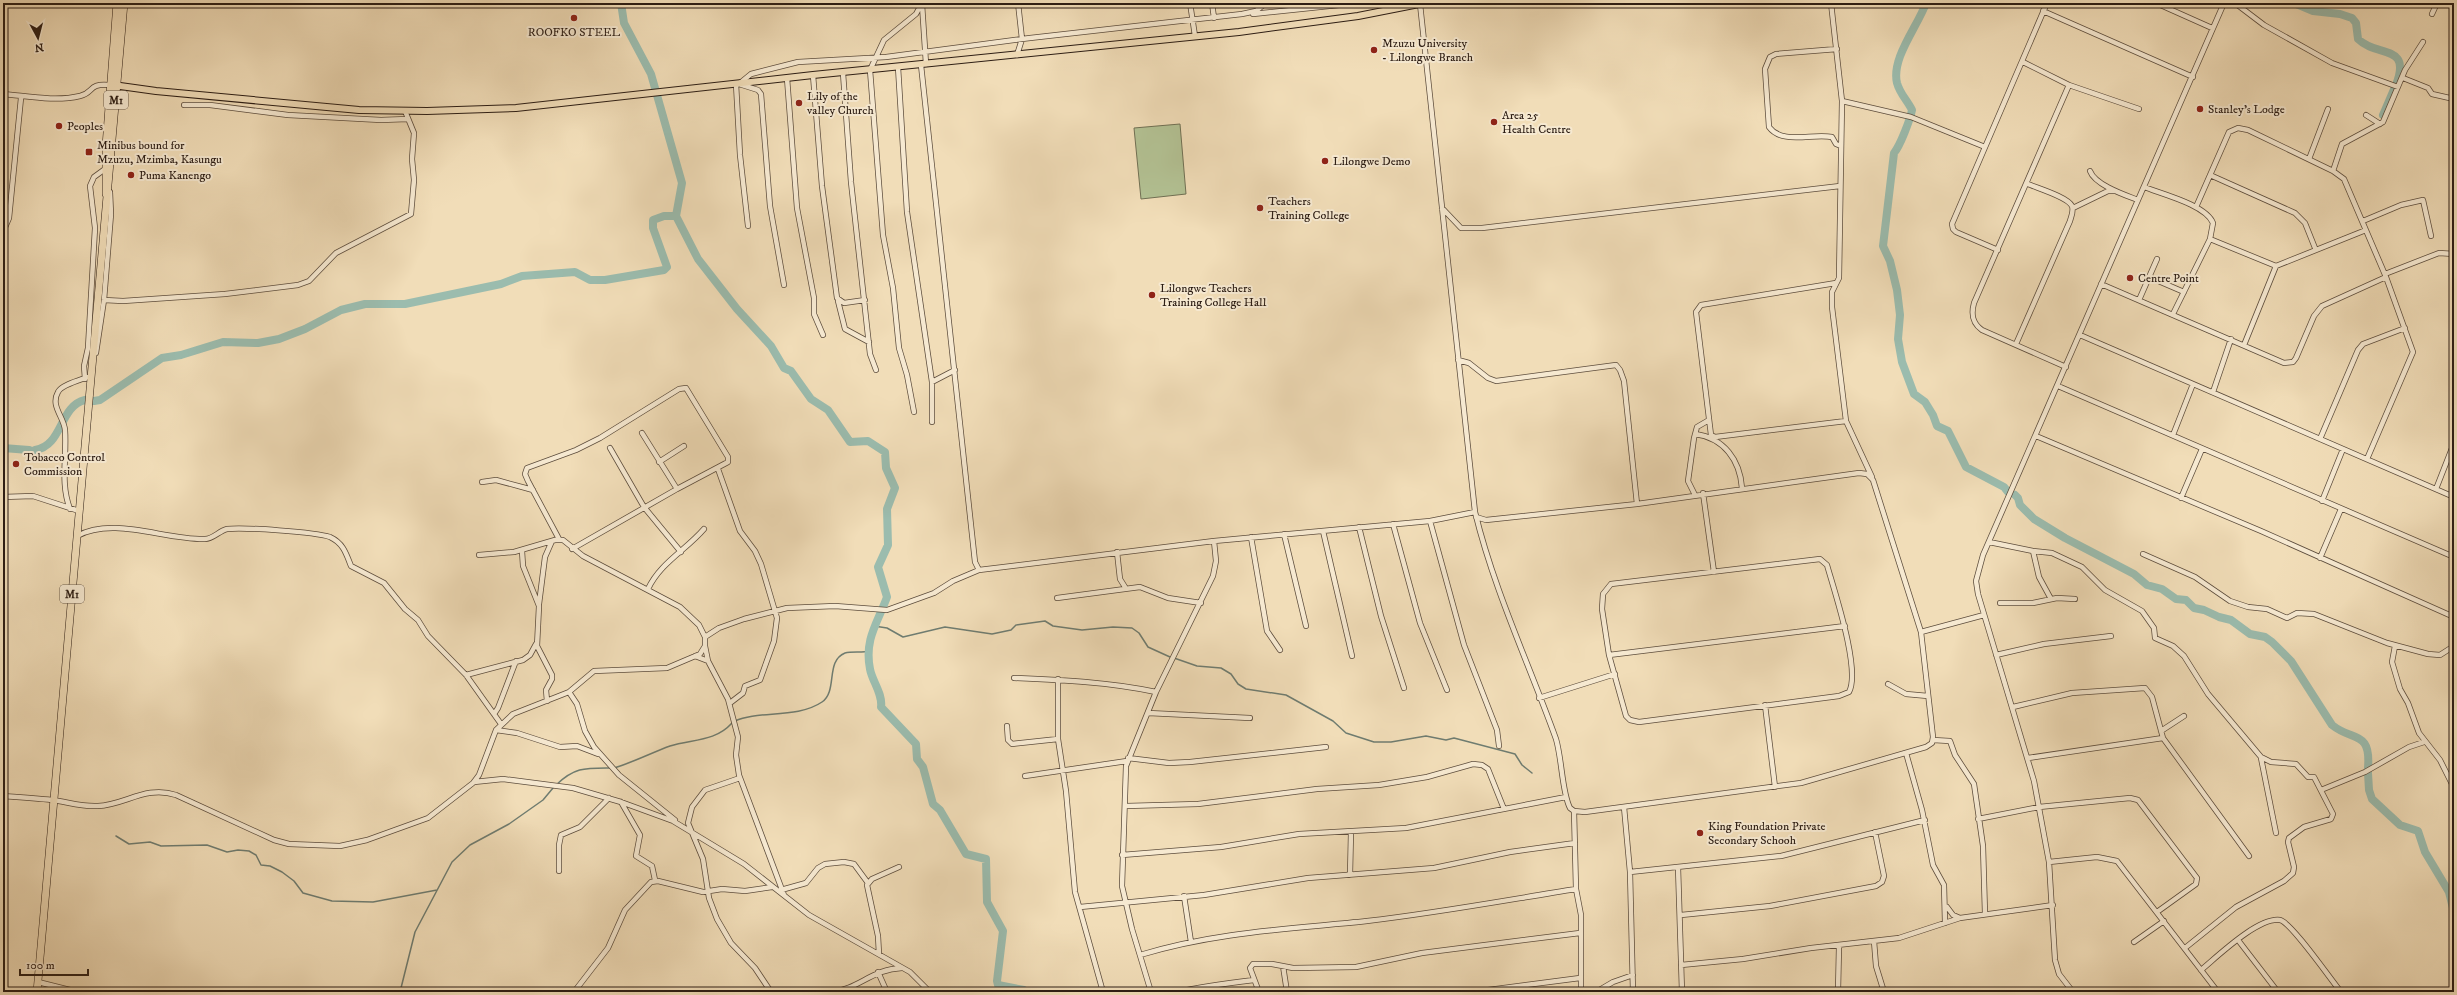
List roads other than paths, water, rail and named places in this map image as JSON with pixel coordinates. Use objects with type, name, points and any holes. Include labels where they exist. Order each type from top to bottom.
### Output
[{"type":"highway","name":"M1","points":[[106,196],[109,188],[116,3]]},
{"type":"highway","name":"M1","points":[[37,992],[77,536],[88,377],[93,363],[106,196],[105,169],[113,85],[124,3]]},
{"type":"main road","points":[[113,85],[313,106],[405,111],[537,107],[813,75],[1195,36],[1358,16],[1422,4]]},
{"type":"street","points":[[922,3],[925,51],[923,64],[975,562],[979,570]]},
{"type":"street","points":[[914,412],[907,375],[898,348],[892,288],[883,235],[870,70],[884,40],[916,14],[922,3]]},
{"type":"street","points":[[1017,55],[1022,39],[1018,3]]},
{"type":"street","points":[[1190,3],[1194,19],[1195,36]]},
{"type":"street","points":[[1212,3],[1214,18]]},
{"type":"street","points":[[1242,14],[1256,11],[1266,3]]},
{"type":"street","points":[[738,84],[751,74],[798,62],[876,57],[1194,19],[1358,3]]},
{"type":"street","points":[[1574,811],[1585,812],[1776,787],[1828,777],[1930,746],[1933,740],[1921,632],[1873,480],[1866,461],[1846,420],[1832,307],[1832,292],[1838,278],[1842,101],[1831,3]]},
{"type":"street","points":[[1998,250],[1956,232],[1952,227],[2047,3]]},
{"type":"street","points":[[2156,3],[2212,28]]},
{"type":"street","points":[[2073,992],[2058,970],[2049,862],[2028,758],[1984,615],[1976,581],[1989,542],[2224,3]]},
{"type":"street","points":[[2235,3],[2264,25],[2332,63],[2398,87]]},
{"type":"street","points":[[2432,14],[2437,3]]},
{"type":"street","points":[[2454,3],[2452,30],[2454,112]]},
{"type":"street","points":[[1422,4],[1458,360],[1476,515],[1539,698],[1560,753],[1566,797],[1568,803],[1574,811],[1576,889],[1581,915],[1581,992]]},
{"type":"street","points":[[2043,11],[2192,77]]},
{"type":"street","points":[[2333,171],[2342,144],[2380,124],[2421,43],[2423,42]]},
{"type":"street","points":[[1837,49],[1776,54],[1770,57],[1765,69],[1768,127],[1772,132],[1786,137],[1832,136],[1836,144],[1842,146]]},
{"type":"street","points":[[2022,62],[2069,85],[2139,109]]},
{"type":"street","points":[[898,67],[907,212],[932,382],[932,422]]},
{"type":"street","points":[[843,73],[851,182],[870,354],[876,370]]},
{"type":"street","points":[[813,75],[822,186],[838,301],[845,329],[869,342]]},
{"type":"street","points":[[787,78],[797,208],[814,298],[814,314],[823,335]]},
{"type":"street","points":[[2403,78],[2428,88],[2432,94],[2454,99]]},
{"type":"street","points":[[3,94],[21,98],[79,96],[96,84],[113,85]]},
{"type":"street","points":[[738,84],[741,163],[748,226]]},
{"type":"street","points":[[738,84],[758,90],[761,94],[770,206],[784,285]]},
{"type":"street","points":[[2066,367],[1982,330],[1973,319],[1974,303],[2028,184],[2069,85]]},
{"type":"street","points":[[3,232],[9,218],[21,98]]},
{"type":"street","points":[[1842,101],[1911,117],[1985,147]]},
{"type":"street","points":[[184,105],[210,105],[288,115],[381,120],[408,119]]},
{"type":"street","points":[[2309,159],[2328,109]]},
{"type":"street","points":[[104,300],[123,301],[225,294],[287,287],[309,281],[336,253],[411,214],[414,180],[412,159],[414,137],[405,111]]},
{"type":"street","points":[[2366,115],[2380,124]]},
{"type":"street","points":[[2196,207],[2229,132],[2235,129],[2248,130],[2341,175],[2349,188],[2385,276],[2405,328],[2413,356],[2367,459]]},
{"type":"street","points":[[70,509],[64,491],[65,431],[57,410],[56,399],[60,389],[88,377],[84,366],[88,348],[96,228],[90,186],[94,177],[105,169]]},
{"type":"street","points":[[2090,171],[2094,179],[2115,191],[2138,200]]},
{"type":"street","points":[[2210,175],[2295,213],[2304,224],[2315,248]]},
{"type":"street","points":[[2016,344],[2070,222],[2072,208],[2066,200],[2028,184]]},
{"type":"street","points":[[1442,208],[1461,228],[1482,228],[1840,186]]},
{"type":"street","points":[[2144,187],[2196,207],[2212,220],[2214,227],[2210,239],[2173,314]]},
{"type":"street","points":[[93,363],[99,342],[104,300],[111,214],[109,188]]},
{"type":"street","points":[[2072,208],[2108,191],[2115,191]]},
{"type":"street","points":[[2363,221],[2401,205],[2423,200],[2431,236]]},
{"type":"street","points":[[2244,345],[2276,266],[2315,248],[2366,230]]},
{"type":"street","points":[[2210,239],[2276,266]]},
{"type":"street","points":[[2101,284],[2231,339],[2280,362],[2293,362],[2314,316],[2322,306],[2385,276],[2439,253],[2454,254]]},
{"type":"street","points":[[2139,300],[2157,259]]},
{"type":"street","points":[[2150,276],[2184,292]]},
{"type":"street","points":[[1836,283],[1698,306],[1696,312],[1711,435],[1715,437],[1846,420]]},
{"type":"street","points":[[838,301],[844,303],[865,300]]},
{"type":"street","points":[[2320,439],[2358,350],[2363,344],[2405,328]]},
{"type":"street","points":[[2080,335],[2454,497]]},
{"type":"street","points":[[2213,392],[2231,339]]},
{"type":"street","points":[[1458,360],[1469,363],[1488,378],[1496,381],[1616,365],[1620,370],[1624,381],[1637,504]]},
{"type":"street","points":[[932,382],[955,370]]},
{"type":"street","points":[[2173,435],[2193,384]]},
{"type":"street","points":[[2058,386],[2454,557]]},
{"type":"street","points":[[572,549],[644,507],[718,469],[728,462],[728,457],[689,390],[682,387],[600,438],[576,450],[527,468],[525,474],[560,539],[572,549],[605,569],[648,589],[680,607],[699,625],[705,637],[708,662],[730,703],[738,737],[736,760],[740,778],[760,828],[781,890],[785,896]]},
{"type":"street","points":[[1695,495],[1688,481],[1695,434],[1697,427],[1709,420]]},
{"type":"street","points":[[642,433],[658,462],[677,489]]},
{"type":"street","points":[[1695,434],[1713,439],[1733,458],[1741,474],[1742,488]]},
{"type":"street","points":[[2036,436],[2454,617]]},
{"type":"street","points":[[2436,489],[2454,443]]},
{"type":"street","points":[[658,462],[684,446]]},
{"type":"street","points":[[610,448],[644,507],[681,552]]},
{"type":"street","points":[[2181,498],[2202,449]]},
{"type":"street","points":[[2322,501],[2343,449]]},
{"type":"street","points":[[718,469],[740,531],[755,551],[761,564],[774,611],[777,630],[760,680],[745,686],[743,693],[730,703]]},
{"type":"street","points":[[705,637],[719,628],[744,619],[806,605],[887,610],[934,593],[953,581],[979,570],[1117,552],[1251,537],[1430,521],[1476,515],[1486,520],[1637,504],[1703,493],[1858,473],[1867,474],[1873,480]]},
{"type":"street","points":[[482,482],[489,480],[502,481],[533,490]]},
{"type":"street","points":[[1703,493],[1714,572]]},
{"type":"street","points":[[3,497],[33,496],[79,511]]},
{"type":"street","points":[[2320,558],[2341,509]]},
{"type":"street","points":[[1430,521],[1464,645],[1497,730],[1499,746]]},
{"type":"street","points":[[1393,524],[1420,623],[1447,690]]},
{"type":"street","points":[[77,536],[92,528],[110,527],[205,539],[226,530],[241,529],[330,537],[339,542],[346,551],[351,566],[384,583],[405,609],[418,620],[426,633],[466,675],[501,724]]},
{"type":"street","points":[[1359,527],[1381,616],[1404,688]]},
{"type":"street","points":[[648,589],[660,570],[704,530]]},
{"type":"street","points":[[1323,531],[1352,656]]},
{"type":"street","points":[[1284,534],[1306,626]]},
{"type":"street","points":[[1251,537],[1266,631],[1280,650]]},
{"type":"street","points":[[479,555],[522,550],[560,539]]},
{"type":"street","points":[[547,701],[546,690],[552,679],[552,675],[538,650],[537,642],[539,606],[545,557],[552,541]]},
{"type":"street","points":[[1151,992],[1125,903],[1121,875],[1128,760],[1156,692],[1183,633],[1201,602],[1215,568],[1214,541]]},
{"type":"street","points":[[1989,542],[2033,551],[2052,553],[2075,563],[2105,590],[2142,611],[2154,628],[2155,638],[2173,646],[2184,656],[2208,694],[2261,757],[2271,762],[2296,764],[2308,776],[2315,778],[2334,816],[2330,819],[2301,829],[2289,838],[2288,842],[2294,866],[2289,877],[2236,907],[2185,948]]},
{"type":"street","points":[[522,550],[523,566],[539,606]]},
{"type":"street","points":[[2033,551],[2039,577],[2051,599]]},
{"type":"street","points":[[1117,552],[1120,579],[1125,587]]},
{"type":"street","points":[[2143,554],[2195,577],[2220,595],[2239,605],[2267,609],[2288,618],[2296,613],[2314,614],[2345,628],[2395,646],[2437,655],[2454,646]]},
{"type":"street","points":[[1823,560],[1827,565],[1845,626],[1852,682],[1849,692],[1839,696],[1634,721],[1626,716],[1614,674],[1609,655],[1601,598],[1611,584],[1795,561],[1823,560]]},
{"type":"street","points":[[1057,598],[1125,587],[1146,587],[1168,598],[1201,602]]},
{"type":"street","points":[[2000,603],[2033,603],[2064,597],[2076,599]]},
{"type":"street","points":[[1921,632],[1984,615]]},
{"type":"street","points":[[1609,655],[1845,626]]},
{"type":"street","points":[[1996,655],[2057,642],[2111,636]]},
{"type":"street","points":[[466,675],[516,661],[530,655],[537,642]]},
{"type":"street","points":[[3,796],[54,801],[78,806],[100,806],[141,794],[165,793],[176,796],[274,840],[289,844],[340,846],[367,840],[428,818],[473,783],[479,775],[496,730],[501,724],[521,710],[569,692],[594,671],[627,668],[658,670],[700,654],[705,646]]},
{"type":"street","points":[[2395,646],[2392,657],[2394,669],[2424,742],[2440,760],[2454,788]]},
{"type":"street","points":[[695,656],[708,662]]},
{"type":"street","points":[[494,714],[498,708],[516,661]]},
{"type":"street","points":[[1539,698],[1614,674]]},
{"type":"street","points":[[1014,678],[1058,679],[1078,682],[1108,682],[1156,692]]},
{"type":"street","points":[[1058,679],[1058,739],[1063,771],[1075,892],[1103,992]]},
{"type":"street","points":[[1888,684],[1906,694],[1928,696]]},
{"type":"street","points":[[2013,707],[2072,693],[2140,687],[2148,690],[2151,693],[2163,738],[2248,856]]},
{"type":"street","points":[[569,692],[577,704],[585,730],[600,755]]},
{"type":"street","points":[[1765,705],[1776,787]]},
{"type":"street","points":[[1148,713],[1250,718]]},
{"type":"street","points":[[2162,731],[2184,716]]},
{"type":"street","points":[[1008,726],[1008,740],[1012,744],[1058,739]]},
{"type":"street","points":[[496,730],[517,733],[560,747],[577,746],[600,755],[613,765],[619,775],[679,824],[744,864],[809,915],[903,968],[916,977],[930,992]]},
{"type":"street","points":[[2028,758],[2163,738]]},
{"type":"street","points":[[1933,740],[1950,741],[1955,755],[1973,780],[1984,853],[1985,914]]},
{"type":"street","points":[[2321,790],[2365,772],[2409,747],[2424,742]]},
{"type":"street","points":[[1025,776],[1128,760],[1162,763],[1190,762],[1326,747]]},
{"type":"street","points":[[1906,753],[1925,820],[1933,865],[1944,886],[1945,923]]},
{"type":"street","points":[[2261,757],[2276,832]]},
{"type":"street","points":[[1126,806],[1198,804],[1304,790],[1385,785],[1427,777],[1473,764],[1482,765],[1488,769],[1504,809]]},
{"type":"street","points":[[740,778],[717,785],[699,796],[692,807],[688,818],[691,832],[703,861],[708,892],[713,910],[726,935],[755,968],[771,992]]},
{"type":"street","points":[[473,783],[490,780],[514,780],[573,788],[621,802],[679,824]]},
{"type":"street","points":[[1122,855],[1237,845],[1299,834],[1351,832],[1421,826],[1566,797]]},
{"type":"street","points":[[559,871],[558,845],[561,835],[580,827],[609,798]]},
{"type":"street","points":[[1978,819],[2039,807],[2130,798],[2138,800],[2197,878],[2196,884],[2157,912]]},
{"type":"street","points":[[621,802],[640,835],[636,856],[652,866],[655,880]]},
{"type":"street","points":[[1624,807],[1630,872],[1633,992]]},
{"type":"street","points":[[1630,872],[1782,856],[1925,820]]},
{"type":"street","points":[[1350,875],[1351,832]]},
{"type":"street","points":[[1681,915],[1770,906],[1876,886],[1882,882],[1884,876],[1875,832]]},
{"type":"street","points":[[1080,907],[1210,894],[1298,879],[1434,868],[1510,852],[1575,843]]},
{"type":"street","points":[[2049,862],[2097,856],[2114,860],[2124,869],[2185,948],[2215,991]]},
{"type":"street","points":[[781,890],[803,884],[818,868],[837,862],[854,864],[868,883],[870,905],[878,936],[879,954]]},
{"type":"street","points":[[868,883],[876,876],[899,867]]},
{"type":"street","points":[[1678,867],[1681,915],[1682,992]]},
{"type":"street","points":[[655,880],[681,888],[708,892],[722,889],[745,891],[772,887]]},
{"type":"street","points":[[574,992],[608,948],[625,910],[638,894],[655,880]]},
{"type":"street","points":[[1140,955],[1191,942],[1266,930],[1367,921],[1576,889]]},
{"type":"street","points":[[1184,896],[1191,942]]},
{"type":"street","points":[[1945,904],[1949,911],[1960,918]]},
{"type":"street","points":[[1681,965],[1743,959],[1794,950],[1899,938],[1960,918],[2053,906]]},
{"type":"street","points":[[2134,942],[2164,921]]},
{"type":"street","points":[[2201,970],[2238,940],[2266,922],[2284,922],[2299,937],[2341,992]]},
{"type":"street","points":[[1258,992],[1251,964],[1293,968],[1356,967],[1422,953],[1580,933]]},
{"type":"street","points":[[2238,940],[2278,992]]},
{"type":"street","points":[[1874,941],[1878,974],[1884,992]]},
{"type":"street","points":[[1838,992],[1839,946]]},
{"type":"street","points":[[1283,966],[1286,992]]},
{"type":"street","points":[[832,992],[851,988],[864,978],[878,972],[903,968]]},
{"type":"street","points":[[878,972],[887,992]]},
{"type":"street","points":[[1596,992],[1607,985],[1633,975]]},
{"type":"street","points":[[1473,992],[1580,978]]},
{"type":"street","points":[[1178,992],[1211,984],[1242,983],[1254,980]]},
{"type":"street","points":[[38,982],[78,992]]},
{"type":"waterway","points":[[621,3],[624,23],[651,74],[682,183],[676,216],[698,259],[737,309],[771,346],[784,368],[791,371],[811,399],[828,410],[850,442],[868,441],[885,452],[886,468],[895,488],[887,509],[888,545],[878,567],[887,597],[870,640],[869,658],[871,674],[879,692],[881,707],[916,744],[917,759],[923,767],[933,804],[940,810],[966,854],[986,859],[987,902],[1003,931],[997,981],[998,985],[1024,990],[1026,992]]},
{"type":"waterway","points":[[1926,3],[1901,53],[1896,73],[1898,87],[1912,110],[1899,145],[1894,153],[1883,246],[1890,261],[1897,290],[1900,315],[1898,339],[1902,362],[1914,394],[1925,402],[1933,415],[1937,426],[1948,431],[1966,467],[2004,487],[2008,492]]},
{"type":"waterway","points":[[2294,3],[2313,11],[2340,14],[2352,18],[2356,23],[2358,39],[2366,45],[2390,53],[2396,57],[2399,63],[2400,72],[2396,85]]},
{"type":"waterway","points":[[2383,115],[2395,87]]},
{"type":"waterway","points":[[94,401],[100,400],[162,358],[181,355],[223,342],[258,343],[279,339],[305,329],[341,310],[365,304],[405,304],[501,284],[522,276],[575,272],[590,280],[605,280],[664,270],[667,267],[653,228],[653,220],[664,216],[676,216]]},
{"type":"waterway","points":[[35,450],[44,447],[51,441],[70,410],[85,400]]},
{"type":"waterway","points":[[3,448],[29,450]]},
{"type":"waterway","points":[[2015,495],[2018,498],[2020,505],[2034,519],[2065,538],[2134,574],[2147,585],[2162,589],[2176,599],[2186,600],[2194,608],[2231,620],[2250,634],[2265,637],[2272,642],[2291,661],[2332,725],[2363,742],[2367,748],[2368,768]]},
{"type":"waterway","points":[[874,626],[887,628],[903,637],[945,627],[992,634],[1011,630],[1016,625],[1045,621],[1053,626],[1082,630],[1113,627],[1132,628],[1139,633],[1148,647],[1170,657]]},
{"type":"waterway","points":[[735,721],[755,716],[801,711],[822,702],[830,691],[833,669],[835,662],[839,657],[848,652],[870,651]]},
{"type":"waterway","points":[[1174,658],[1197,666],[1221,668],[1231,674],[1238,684],[1246,689],[1286,695],[1333,721],[1346,733],[1374,742],[1391,742],[1426,736],[1446,740],[1454,738],[1515,754],[1522,765],[1532,773]]},
{"type":"waterway","points":[[614,768],[670,746],[711,737],[718,734],[732,723]]},
{"type":"waterway","points":[[556,785],[569,775],[581,770],[611,768]]},
{"type":"waterway","points":[[2368,773],[2369,790],[2372,799],[2400,825],[2418,831],[2425,852],[2449,892],[2454,912]]},
{"type":"waterway","points":[[400,992],[415,932],[452,862],[470,845],[509,824],[543,800],[553,788]]},
{"type":"waterway","points":[[116,836],[129,844],[150,842],[161,846],[207,845],[227,852],[238,850],[249,851],[256,855],[261,865],[270,866],[282,872],[294,881],[303,893],[332,901],[373,902],[437,890]]},
{"type":"place","name":"ROOFKO STEEL","points":[[574,18]]},
{"type":"place","name":"Mzuzu University - Lilongwe Branch","points":[[1374,50]]},
{"type":"place","name":"Lily of the valley Church","points":[[799,103]]},
{"type":"place","name":"Stanley's Lodge","points":[[2200,109]]},
{"type":"place","name":"Area 25 Health Centre","points":[[1494,122]]},
{"type":"place","name":"Peoples","points":[[59,126]]},
{"type":"place","name":"Minibus bound for Mzuzu, Mzimba, Kasungu","points":[[89,152]]},
{"type":"place","name":"Lilongwe Demo","points":[[1325,161]]},
{"type":"place","name":"Puma Kanengo","points":[[131,175]]},
{"type":"place","name":"Teachers Training College","points":[[1260,208]]},
{"type":"place","name":"Centre Point","points":[[2130,278]]},
{"type":"place","name":"Lilongwe Teachers Training College Hall","points":[[1152,295]]},
{"type":"place","name":"Tobacco Control Commission","points":[[16,464]]},
{"type":"place","name":"King Foundation Private Secondary Schooh","points":[[1700,833]]}]
